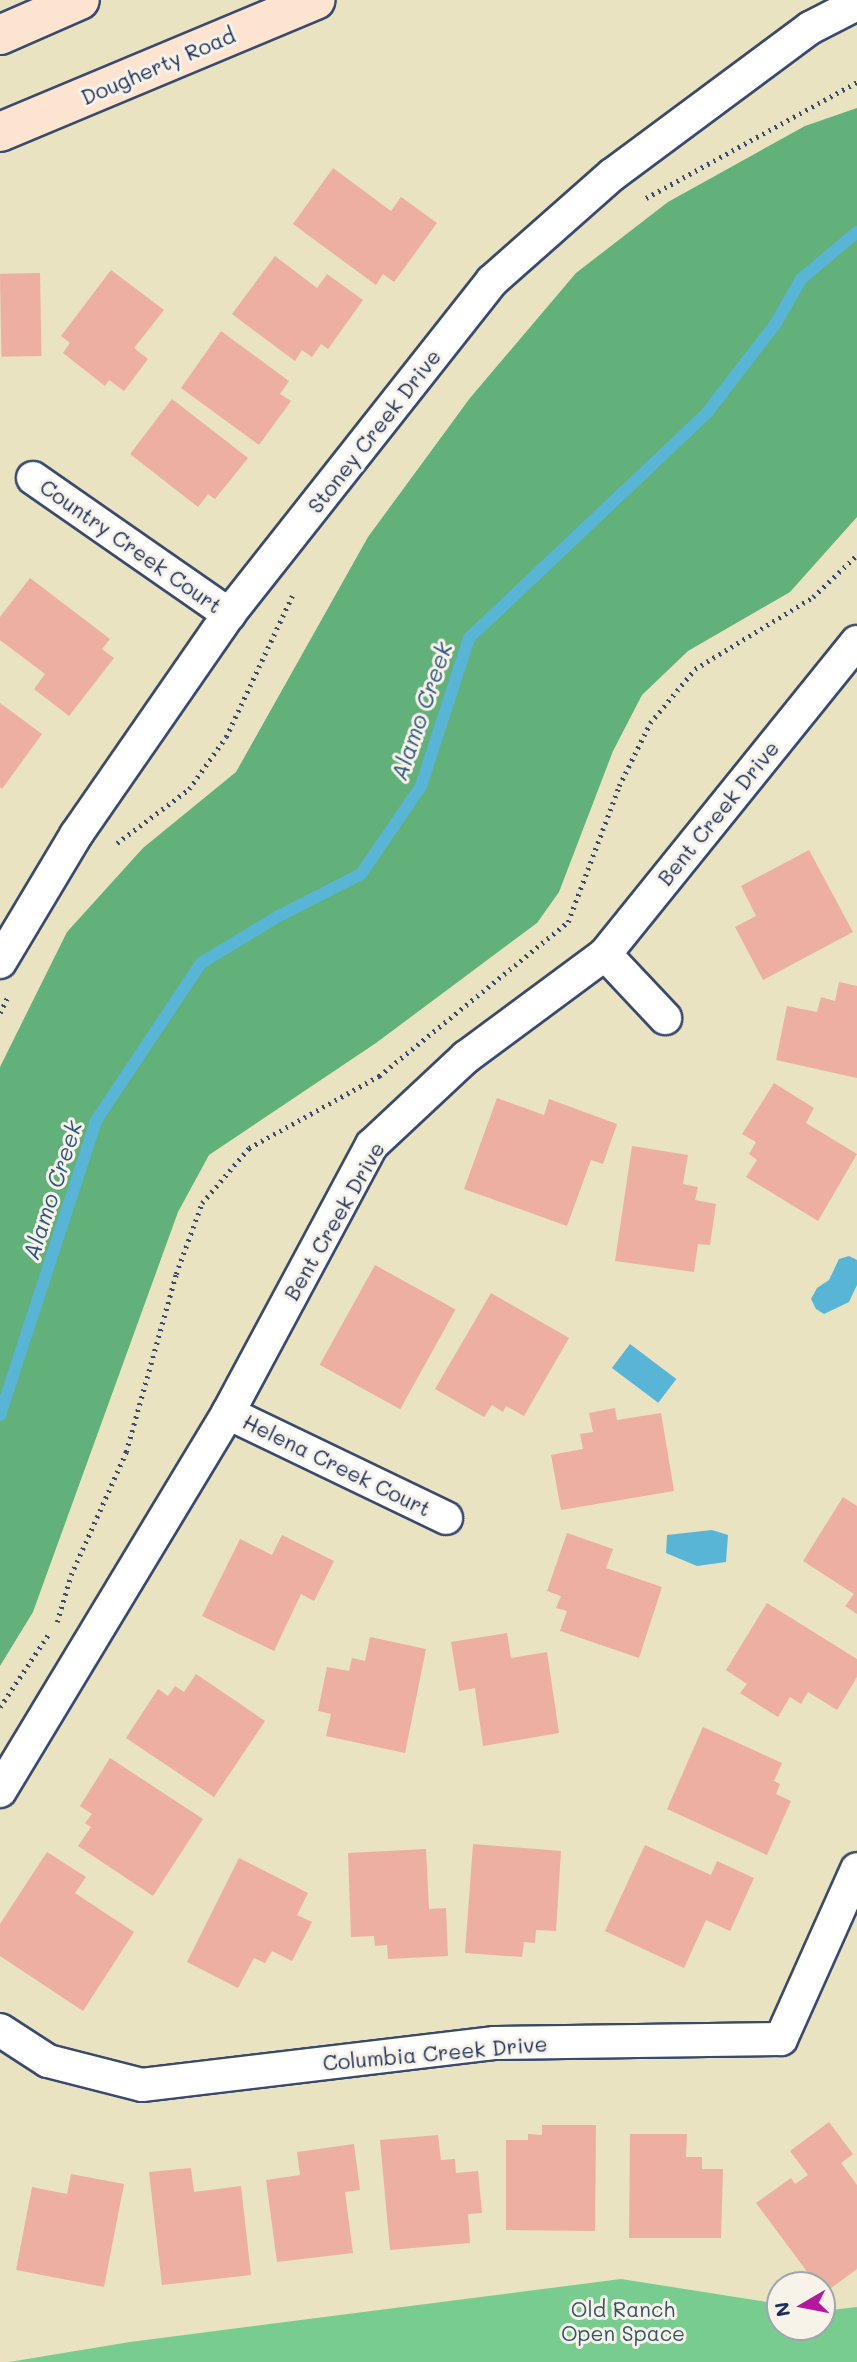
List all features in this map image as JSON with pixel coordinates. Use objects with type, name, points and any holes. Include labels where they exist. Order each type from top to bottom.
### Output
[{"type":"main road","points":[[0,35],[80,0]]},
{"type":"main road","name":"Dougherty Road","points":[[0,132],[315,0]]},
{"type":"street","name":"Stoney Creek Drive","points":[[0,962],[76,835],[229,614],[492,281],[653,144],[810,28],[857,4]]},
{"type":"street","name":"Country Creek Court","points":[[33,478],[229,614]]},
{"type":"street","name":"Bent Creek Drive","points":[[0,1791],[228,1413],[372,1145],[466,1057],[605,954],[857,642]]},
{"type":"street","points":[[605,954],[664,1018]]},
{"type":"street","name":"Helena Creek Court","points":[[228,1413],[446,1518]]},
{"type":"street","name":"Columbia Creek Drive","points":[[0,2030],[48,2061],[142,2085],[494,2043],[781,2039],[857,1869]]},
{"type":"path","points":[[639,202],[857,82]]},
{"type":"path","points":[[108,850],[189,789],[226,737],[297,586]]},
{"type":"path","points":[[0,1013],[11,991]]},
{"type":"green space","points":[[857,108],[857,517],[790,592],[688,651],[642,695],[613,751],[559,892],[537,923],[376,1043],[209,1155],[178,1212],[33,1612],[0,1666],[0,1067],[67,932],[143,848],[236,772],[368,537],[470,398],[576,273],[668,202],[805,126]]},
{"type":"green space","name":"Old Ranch Open Space","points":[[621,2279],[766,2302],[766,2341],[836,2341],[836,2309],[857,2307],[857,2362],[9,2362],[130,2342]]},
{"type":"water","points":[[849,1256],[857,1260],[857,1285],[849,1302],[824,1314],[816,1309],[811,1299],[817,1288],[829,1280],[839,1259]]},
{"type":"water","points":[[630,1344],[676,1379],[658,1403],[612,1368]]},
{"type":"water","points":[[712,1530],[728,1535],[726,1562],[697,1566],[666,1553],[667,1535]]},
{"type":"building","points":[[333,168],[391,211],[401,197],[437,223],[394,282],[383,274],[376,285],[293,224]]},
{"type":"building","points":[[275,256],[317,288],[327,274],[363,300],[328,349],[321,344],[312,357],[302,350],[295,361],[232,314]]},
{"type":"building","points":[[111,270],[164,310],[134,348],[148,359],[124,391],[109,380],[105,386],[63,353],[70,343],[61,336]]},
{"type":"building","points":[[40,273],[41,356],[1,357],[0,274]]},
{"type":"building","points":[[221,331],[289,381],[280,394],[291,401],[259,445],[181,388]]},
{"type":"building","points":[[172,399],[248,458],[215,499],[208,494],[198,507],[130,454]]},
{"type":"building","points":[[30,578],[110,639],[102,649],[114,658],[69,716],[34,689],[45,674],[0,640],[0,617]]},
{"type":"building","points":[[0,703],[42,734],[2,789],[0,787]]},
{"type":"building","points":[[809,850],[853,932],[763,980],[735,927],[756,916],[741,886]]},
{"type":"building","points":[[839,982],[857,986],[857,1078],[776,1060],[787,1006],[817,1012],[821,997],[835,1001]]},
{"type":"building","points":[[774,1083],[814,1108],[806,1123],[857,1154],[818,1221],[746,1177],[757,1160],[749,1154],[756,1142],[742,1134]]},
{"type":"building","points":[[497,1098],[544,1115],[549,1099],[617,1124],[603,1164],[591,1160],[567,1226],[464,1189]]},
{"type":"building","points":[[632,1146],[688,1155],[683,1184],[698,1187],[695,1200],[716,1204],[710,1245],[698,1244],[694,1272],[615,1261]]},
{"type":"building","points":[[375,1265],[455,1310],[400,1409],[320,1365]]},
{"type":"building","points":[[491,1293],[569,1338],[524,1416],[506,1406],[503,1412],[492,1405],[484,1417],[435,1389]]},
{"type":"building","points":[[615,1408],[617,1420],[661,1413],[674,1491],[561,1510],[551,1455],[583,1449],[580,1434],[593,1432],[589,1413]]},
{"type":"building","points":[[843,1497],[857,1506],[857,1614],[845,1606],[854,1594],[803,1561]]},
{"type":"building","points":[[567,1533],[613,1549],[606,1568],[662,1587],[639,1658],[560,1631],[567,1611],[556,1608],[561,1596],[547,1591]]},
{"type":"building","points":[[282,1535],[334,1561],[314,1601],[301,1594],[274,1651],[202,1616],[240,1539],[272,1555]]},
{"type":"building","points":[[767,1603],[857,1659],[857,1677],[837,1710],[808,1692],[801,1704],[790,1697],[778,1717],[740,1693],[747,1684],[726,1670]]},
{"type":"building","points":[[507,1633],[511,1658],[547,1652],[559,1733],[483,1746],[475,1688],[459,1691],[451,1642]]},
{"type":"building","points":[[370,1637],[426,1649],[405,1753],[326,1736],[331,1714],[318,1711],[327,1667],[349,1671],[352,1658],[365,1661]]},
{"type":"building","points":[[196,1674],[265,1721],[214,1797],[126,1738],[158,1689],[168,1696],[175,1686],[184,1692]]},
{"type":"building","points":[[703,1727],[782,1763],[774,1781],[780,1784],[776,1794],[791,1801],[767,1855],[667,1809]]},
{"type":"building","points":[[110,1758],[203,1819],[153,1896],[78,1846],[91,1827],[85,1823],[92,1814],[80,1806]]},
{"type":"building","points":[[473,1844],[561,1851],[556,1931],[536,1930],[535,1943],[524,1942],[522,1957],[465,1953]]},
{"type":"building","points":[[645,1845],[711,1875],[717,1861],[754,1878],[730,1931],[706,1920],[684,1968],[605,1931]]},
{"type":"building","points":[[426,1849],[429,1909],[446,1908],[448,1956],[388,1959],[387,1945],[375,1946],[374,1936],[351,1937],[348,1853]]},
{"type":"building","points":[[47,1852],[86,1877],[75,1893],[134,1932],[83,2011],[0,1956],[0,1924]]},
{"type":"building","points":[[239,1858],[308,1893],[297,1915],[312,1922],[292,1961],[272,1951],[265,1963],[254,1958],[238,1988],[187,1962]]},
{"type":"building","points":[[829,2122],[853,2154],[841,2163],[857,2185],[857,2269],[836,2284],[836,2271],[807,2271],[756,2203],[791,2178],[795,2184],[808,2175],[790,2151]]},
{"type":"building","points":[[542,2125],[596,2125],[595,2231],[506,2230],[506,2140],[528,2140],[528,2134],[542,2135]]},
{"type":"building","points":[[630,2134],[687,2134],[686,2157],[702,2157],[702,2169],[723,2169],[721,2238],[629,2238]]},
{"type":"building","points":[[438,2135],[441,2160],[455,2159],[456,2173],[478,2171],[482,2213],[468,2214],[470,2243],[390,2250],[380,2140]]},
{"type":"building","points":[[354,2144],[360,2190],[345,2192],[353,2253],[277,2262],[266,2180],[300,2175],[297,2152]]},
{"type":"building","points":[[191,2168],[194,2192],[241,2186],[251,2275],[162,2285],[149,2172]]},
{"type":"building","points":[[71,2174],[124,2184],[104,2287],[16,2270],[32,2187],[67,2194]]},
{"type":"waterway","name":"Alamo Creek","points":[[0,1415],[97,1119],[201,963],[277,917],[361,874],[421,786],[469,638],[706,414],[776,323],[801,279],[857,232]]}]
